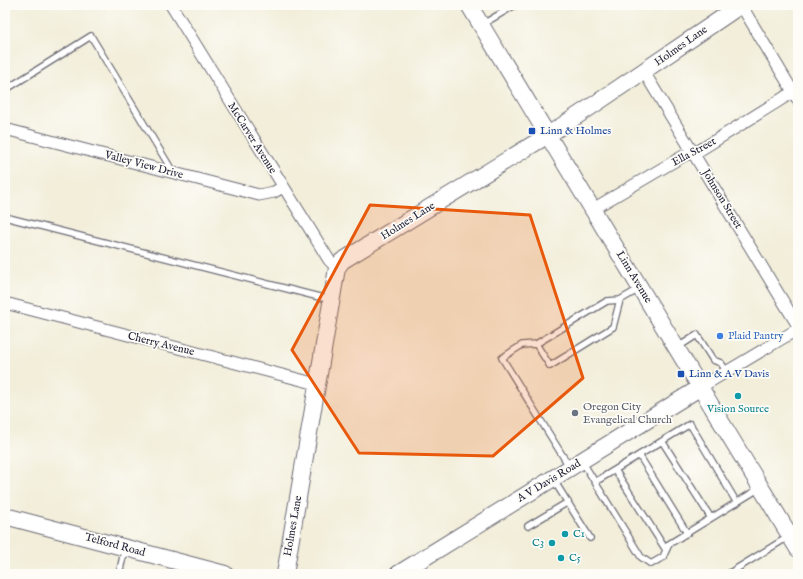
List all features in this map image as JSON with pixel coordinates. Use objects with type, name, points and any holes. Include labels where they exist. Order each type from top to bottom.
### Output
[{"type":"street","name":"McCarver Avenue","points":[[171,5],[328,260],[337,268]]},
{"type":"street","name":"Linn Avenue","points":[[469,5],[794,542]]},
{"type":"street","name":"Holmes Lane","points":[[285,574],[337,268],[342,262],[548,134],[644,72],[741,5]]},
{"type":"street","points":[[741,5],[796,96]]},
{"type":"street","name":"Johnson Street","points":[[644,72],[694,152],[798,326]]},
{"type":"street","name":"Ella Street","points":[[593,209],[685,155],[700,150],[796,96]]},
{"type":"street","name":"Valley View Drive","points":[[5,129],[259,195],[274,192],[283,187]]},
{"type":"street","name":"Cherry Avenue","points":[[5,303],[317,384]]},
{"type":"street","points":[[701,388],[798,329]]},
{"type":"street","name":"A V Davis Road","points":[[398,574],[679,400],[701,388]]},
{"type":"street","name":"Telford Road","points":[[5,516],[204,571],[225,574]]},
{"type":"lane","points":[[481,26],[515,5]]},
{"type":"lane","points":[[5,90],[91,36],[174,173]]},
{"type":"lane","points":[[5,217],[331,300]]},
{"type":"lane","points":[[640,288],[620,300],[607,301],[536,344],[522,346],[502,358],[576,465],[595,482],[641,557],[651,564],[663,557],[669,544],[761,488]]},
{"type":"lane","points":[[536,344],[550,366],[614,327],[620,300]]},
{"type":"lane","points":[[677,348],[697,335],[713,360],[721,363],[726,372]]},
{"type":"lane","points":[[595,482],[690,424],[737,503]]},
{"type":"lane","points":[[662,441],[712,518]]},
{"type":"lane","points":[[639,455],[687,533]]},
{"type":"lane","points":[[615,470],[666,550]]},
{"type":"lane","points":[[553,479],[590,538]]},
{"type":"lane","points":[[528,526],[568,502]]},
{"type":"lane","points":[[728,574],[794,542]]},
{"type":"lane","points":[[119,574],[125,548]]},
{"type":"highlighted area","points":[[370,205],[530,215],[583,378],[493,456],[359,453],[292,350]]},
{"type":"place","name":"Linn & Holmes","points":[[532,131]]},
{"type":"place","name":"Plaid Pantry","points":[[720,336]]},
{"type":"place","name":"Linn & A V Davis","points":[[681,374]]},
{"type":"place","name":"Vision Source","points":[[738,396]]},
{"type":"place","name":"Oregon City Evangelical Church","points":[[575,413]]},
{"type":"place","name":"C1","points":[[565,534]]},
{"type":"place","name":"C3","points":[[552,543]]},
{"type":"place","name":"C5","points":[[561,558]]}]
